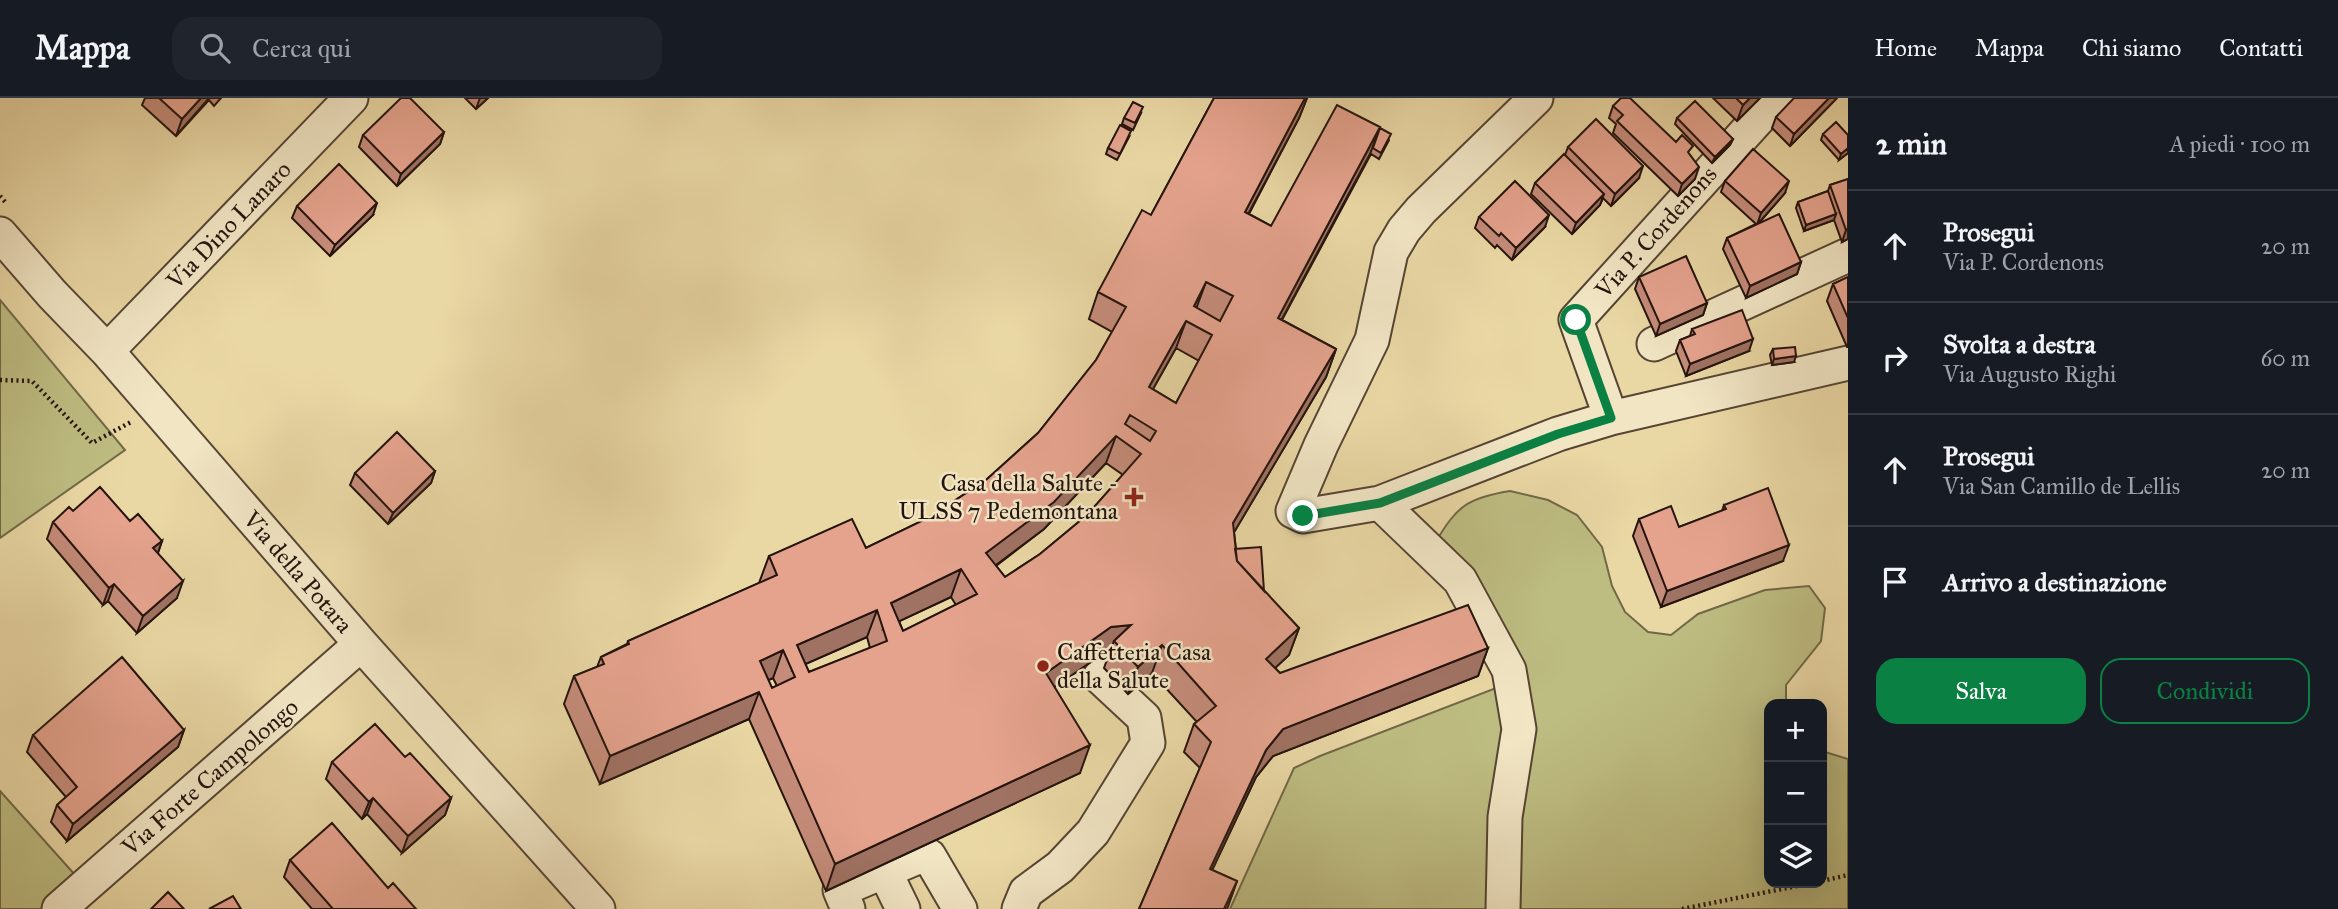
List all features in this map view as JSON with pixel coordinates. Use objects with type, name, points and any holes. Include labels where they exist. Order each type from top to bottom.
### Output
[{"type":"street","name":"Via Dino Lanaro","points":[[107,351],[351,98]]},
{"type":"street","points":[[1536,98],[1421,210],[1404,230],[1391,252],[1372,340],[1321,445],[1293,511],[1303,516],[1380,503],[1558,434],[1611,418],[1848,363]]},
{"type":"street","name":"Via P. Cordenons","points":[[1611,418],[1576,320],[1777,98]]},
{"type":"street","name":"Via della Potara","points":[[0,234],[52,294],[107,351],[361,644],[597,909]]},
{"type":"street","points":[[1654,344],[1848,255]]},
{"type":"street","points":[[1380,503],[1461,580],[1509,670],[1520,729],[1505,817],[1503,909]]},
{"type":"street","name":"Via Forte Campolongo","points":[[59,909],[361,644]]},
{"type":"street","points":[[1019,909],[1026,892],[1060,867],[1093,832],[1148,743],[1144,718],[1100,677]]},
{"type":"street","points":[[848,909],[840,890],[925,854],[929,856],[960,909]]},
{"type":"street","points":[[884,870],[903,909]]},
{"type":"path","points":[[0,380],[32,381],[92,443],[157,408]]},
{"type":"path","points":[[1827,880],[1848,876]]},
{"type":"path","points":[[1682,909],[1787,888]]},
{"type":"shaded area","points":[[0,300],[125,450],[0,538]]},
{"type":"shaded area","points":[[1510,491],[1548,500],[1577,515],[1602,547],[1612,586],[1625,612],[1648,632],[1671,635],[1698,614],[1765,590],[1809,586],[1825,608],[1821,641],[1786,685],[1786,699],[1764,699],[1764,888],[1827,888],[1827,753],[1848,759],[1848,909],[1513,909],[1527,732],[1435,543],[1457,512],[1483,497]]},
{"type":"shaded area","points":[[1496,688],[1510,720],[1488,909],[1230,909],[1294,768]]},
{"type":"shaded area","points":[[0,791],[84,885],[56,909],[0,909]]},
{"type":"building","points":[[159,98],[201,98],[182,119]]},
{"type":"building","points":[[401,98],[410,98],[444,132],[401,174],[363,135]]},
{"type":"building","points":[[1214,98],[1305,98],[1245,212],[1271,226],[1337,105],[1380,127],[1278,318],[1336,349],[1233,523],[1237,561],[1299,628],[1266,659],[1280,673],[1468,605],[1488,648],[1283,729],[1266,750],[1210,869],[1237,881],[1224,909],[1139,909],[1211,742],[1194,724],[1216,706],[1162,645],[1138,667],[1114,641],[1131,625],[1111,627],[1046,673],[1090,745],[835,864],[759,692],[610,756],[574,676],[604,664],[601,657],[629,644],[628,641],[777,575],[769,556],[852,519],[866,548],[928,518],[986,480],[1038,433],[1096,360],[1126,307],[1098,292],[1142,210],[1151,215]],"holes":[[[1206,282],[1233,296],[1220,321],[1194,306]],[[1186,321],[1212,335],[1176,403],[1149,387]],[[1130,415],[1156,431],[1150,441],[1125,424]],[[1116,436],[1141,454],[1087,515],[1040,554],[1005,577],[986,553],[1054,502]],[[961,569],[977,594],[903,631],[891,603]],[[877,610],[887,641],[809,672],[797,645]],[[783,650],[795,677],[772,688],[760,661]]]},
{"type":"building","points":[[1621,98],[1630,98],[1676,142],[1682,135],[1693,146],[1688,152],[1699,167],[1682,184],[1617,121],[1623,115],[1613,106]]},
{"type":"building","points":[[1736,98],[1750,98],[1743,105]]},
{"type":"building","points":[[1794,98],[1829,98],[1794,134],[1776,117]]},
{"type":"building","points":[[1695,101],[1733,139],[1715,157],[1677,118]]},
{"type":"building","points":[[1133,102],[1143,107],[1135,123],[1124,118]]},
{"type":"building","points":[[1596,119],[1643,166],[1615,194],[1568,147]]},
{"type":"building","points":[[1836,122],[1848,135],[1848,148],[1841,154],[1823,134]]},
{"type":"building","points":[[1120,125],[1131,131],[1120,154],[1108,148]]},
{"type":"building","points":[[1380,128],[1391,134],[1381,153],[1373,148]]},
{"type":"building","points":[[1753,149],[1789,181],[1761,213],[1725,181]]},
{"type":"building","points":[[1564,154],[1604,194],[1576,223],[1535,183]]},
{"type":"building","points":[[339,164],[377,203],[335,245],[297,206]]},
{"type":"building","points":[[1848,179],[1848,229],[1846,230],[1830,185]]},
{"type":"building","points":[[1515,181],[1549,215],[1516,248],[1479,217]]},
{"type":"building","points":[[1828,191],[1836,214],[1806,225],[1798,202]]},
{"type":"building","points":[[1779,214],[1801,262],[1750,286],[1727,238]]},
{"type":"building","points":[[1686,256],[1707,303],[1660,324],[1639,277]]},
{"type":"building","points":[[1848,277],[1848,318],[1833,284]]},
{"type":"building","points":[[1742,310],[1753,339],[1690,364],[1680,340],[1695,334],[1692,329]]},
{"type":"building","points":[[1795,347],[1796,356],[1774,359],[1773,349]]},
{"type":"building","points":[[397,432],[435,471],[393,513],[355,473]]},
{"type":"building","points":[[100,487],[130,521],[138,514],[162,541],[153,548],[183,581],[143,616],[114,584],[109,588],[53,522],[69,507],[73,511]]},
{"type":"building","points":[[1768,488],[1789,545],[1667,591],[1639,519],[1671,506],[1679,527],[1726,509],[1724,505]]},
{"type":"building","points":[[1261,547],[1264,591],[1237,561],[1235,549]]},
{"type":"building","points":[[122,657],[184,730],[73,824],[57,805],[77,787],[33,735]]},
{"type":"building","points":[[375,724],[405,757],[410,753],[451,798],[408,836],[373,798],[369,802],[332,762]]},
{"type":"building","points":[[332,823],[388,888],[393,883],[416,909],[333,909],[290,860]]},
{"type":"building","points":[[168,892],[184,909],[151,909]]},
{"type":"building","points":[[233,896],[241,909],[209,909]]},
{"type":"place","name":"Casa della Salute - ULSS 7 Pedemontana","points":[[1134,497]]},
{"type":"place","name":"Caffetteria Casa della Salute","points":[[1043,666]]},
{"type":"route","points":[[1303,516],[1380,503],[1558,434],[1611,418],[1576,320]]}]
